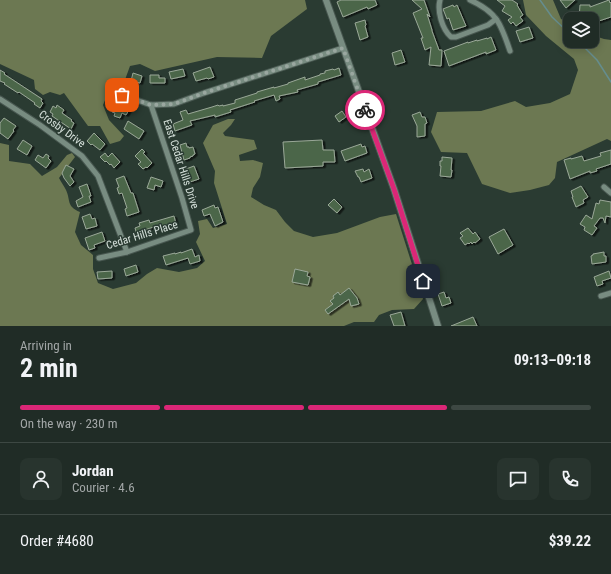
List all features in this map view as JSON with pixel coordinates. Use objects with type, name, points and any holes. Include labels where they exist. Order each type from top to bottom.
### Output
[{"type":"street","points":[[326,0],[394,189],[438,326]]},
{"type":"street","points":[[440,0],[439,12],[444,28],[447,34],[451,37],[456,37],[488,25],[496,19]]},
{"type":"street","points":[[470,0],[487,9],[496,19],[503,30],[510,51]]},
{"type":"street","points":[[122,95],[151,105],[174,104],[343,48]]},
{"type":"street","name":"Crosby Drive","points":[[0,99],[40,125],[82,156],[98,176],[127,252]]},
{"type":"street","name":"East Cedar Hills Drive","points":[[151,105],[191,230]]},
{"type":"street","points":[[604,187],[611,193]]},
{"type":"street","name":"Cedar Hills Place","points":[[99,258],[127,252],[191,230]]},
{"type":"street","points":[[601,296],[611,294]]},
{"type":"street","points":[[432,307],[434,326]]},
{"type":"green space","points":[[0,0],[305,0],[307,9],[271,36],[262,58],[217,57],[155,71],[140,64],[130,66],[122,88],[110,88],[103,105],[109,120],[124,136],[120,141],[110,144],[100,126],[88,126],[64,93],[60,95],[50,92],[43,95],[35,89],[34,80],[0,64]]},
{"type":"green space","points":[[523,0],[553,0],[561,19],[563,20],[563,48],[599,48],[599,37],[611,40],[611,141],[607,139],[557,162],[555,178],[549,185],[510,193],[482,184],[467,153],[441,152],[431,132],[437,112],[481,111],[515,101],[526,107],[550,103],[570,94],[578,70],[574,59],[546,36],[526,15]]},
{"type":"green space","points":[[228,119],[235,119],[223,133],[225,136],[254,140],[257,149],[239,155],[240,161],[253,160],[263,163],[260,177],[253,188],[251,197],[276,210],[294,231],[313,237],[337,233],[380,217],[396,214],[423,299],[414,309],[392,310],[379,315],[374,322],[354,322],[344,326],[0,326],[0,143],[9,145],[9,161],[30,164],[42,176],[57,167],[67,155],[72,153],[75,157],[59,178],[66,190],[71,205],[80,212],[75,232],[81,245],[93,255],[93,269],[98,283],[113,289],[136,283],[157,268],[179,272],[197,268],[205,261],[196,242],[200,234],[198,221],[207,219],[213,228],[227,224],[214,183],[215,171],[203,143],[213,125]]},
{"type":"building","points":[[341,0],[375,0],[377,5],[368,9],[367,7],[343,17],[337,2]]},
{"type":"building","points":[[412,0],[424,0],[430,17],[427,14],[432,31],[439,50],[442,50],[441,66],[429,65],[431,47],[425,50],[421,38],[423,38],[413,13],[422,9]]},
{"type":"building","points":[[497,0],[512,0],[518,4],[517,5],[523,15],[520,17],[523,21],[516,26],[513,22],[511,24],[508,20],[512,17],[502,11],[505,6]]},
{"type":"building","points":[[560,0],[575,0],[566,8]]},
{"type":"building","points":[[609,0],[610,3],[611,2],[611,17],[599,21],[599,12],[580,12],[580,5],[590,5],[590,7]]},
{"type":"building","points":[[453,5],[454,7],[457,5],[466,26],[453,30],[449,18],[447,19],[443,9]]},
{"type":"building","points":[[365,20],[368,37],[360,40],[355,23]]},
{"type":"building","points":[[529,27],[533,38],[520,42],[516,31]]},
{"type":"building","points":[[491,37],[496,50],[486,54],[486,52],[449,66],[444,51],[468,42]]},
{"type":"building","points":[[401,50],[405,62],[395,65],[392,53]]},
{"type":"building","points":[[210,67],[214,77],[196,81],[193,73]]},
{"type":"building","points":[[339,68],[341,75],[297,90],[298,92],[279,96],[280,99],[276,101],[274,95],[254,101],[255,102],[230,110],[231,112],[215,117],[215,115],[190,121],[192,125],[175,131],[173,124],[183,120],[180,112],[186,110],[188,114],[218,105],[223,106],[235,103],[235,100],[257,92],[288,84],[305,77],[305,80],[325,73],[325,71]]},
{"type":"building","points":[[183,69],[185,76],[171,79],[169,72]]},
{"type":"building","points":[[0,70],[42,99],[41,101],[43,103],[40,108],[19,92],[18,93],[0,81]]},
{"type":"building","points":[[133,73],[142,76],[140,83],[131,81]]},
{"type":"building","points":[[150,75],[159,75],[159,78],[165,78],[165,83],[150,83]]},
{"type":"building","points":[[57,105],[64,110],[62,113],[74,123],[71,129],[52,116],[53,114],[50,112],[53,106],[56,108]]},
{"type":"building","points":[[114,105],[129,110],[126,115],[122,113],[120,118],[114,116],[115,113],[112,112]]},
{"type":"building","points":[[342,111],[346,117],[339,122],[335,116]]},
{"type":"building","points":[[420,112],[422,117],[425,117],[427,123],[425,124],[425,136],[417,137],[417,126],[412,115]]},
{"type":"building","points":[[4,118],[16,126],[8,139],[0,133],[0,123]]},
{"type":"building","points":[[128,121],[144,131],[139,139],[124,129]]},
{"type":"building","points":[[94,133],[105,144],[100,150],[87,141]]},
{"type":"building","points":[[23,140],[32,146],[27,155],[17,149]]},
{"type":"building","points":[[322,140],[323,150],[334,150],[335,162],[323,162],[323,166],[285,168],[283,142]]},
{"type":"building","points":[[186,143],[187,147],[193,147],[195,154],[184,160],[180,145]]},
{"type":"building","points":[[361,144],[362,147],[365,146],[367,153],[345,161],[341,151]]},
{"type":"building","points":[[142,149],[145,152],[143,153],[152,163],[147,168],[146,167],[143,169],[138,164],[141,162],[135,156]]},
{"type":"building","points":[[611,150],[611,164],[596,169],[597,171],[590,173],[590,171],[570,179],[564,160],[582,156],[584,161],[601,156],[600,153]]},
{"type":"building","points":[[105,153],[108,157],[112,153],[120,162],[114,168],[111,164],[110,165],[106,161],[105,162],[100,157]]},
{"type":"building","points":[[46,154],[49,156],[48,158],[51,161],[46,168],[35,160],[38,155],[43,158]]},
{"type":"building","points":[[442,157],[452,158],[451,177],[440,176],[440,161],[442,161]]},
{"type":"building","points":[[66,165],[74,169],[70,176],[74,182],[70,186],[62,173]]},
{"type":"building","points":[[194,166],[199,179],[190,182],[186,169]]},
{"type":"building","points":[[363,169],[364,172],[369,169],[372,178],[361,182],[355,171]]},
{"type":"building","points":[[124,176],[131,193],[133,193],[139,212],[127,216],[125,209],[127,208],[122,193],[119,194],[117,188],[119,187],[116,179]]},
{"type":"building","points":[[151,177],[163,181],[161,187],[155,185],[154,190],[147,188]]},
{"type":"building","points":[[87,184],[91,196],[89,196],[91,202],[78,207],[76,201],[83,197],[79,187]]},
{"type":"building","points":[[581,186],[588,197],[583,200],[584,203],[576,207],[571,191]]},
{"type":"building","points":[[334,199],[342,207],[337,213],[328,205]]},
{"type":"building","points":[[600,200],[611,202],[611,217],[606,216],[605,223],[603,218],[600,218],[594,226],[597,228],[592,235],[584,230],[585,227],[580,224],[586,215],[592,219],[596,203],[599,204]]},
{"type":"building","points":[[214,205],[215,208],[218,207],[223,222],[215,226],[210,214],[204,216],[202,210]]},
{"type":"building","points":[[90,214],[92,219],[95,218],[97,226],[86,229],[82,217]]},
{"type":"building","points":[[174,216],[176,224],[160,228],[159,225],[142,231],[142,233],[137,235],[135,228],[140,226],[139,223],[149,220],[150,223]]},
{"type":"building","points":[[468,228],[473,234],[475,232],[480,239],[475,243],[474,242],[472,244],[471,242],[465,245],[460,238],[463,236],[460,233]]},
{"type":"building","points":[[504,229],[513,245],[498,254],[489,237]]},
{"type":"building","points":[[102,232],[105,241],[94,245],[95,248],[89,250],[85,238]]},
{"type":"building","points":[[192,249],[195,257],[199,255],[200,261],[190,264],[188,258],[166,265],[163,256],[181,253]]},
{"type":"building","points":[[604,252],[606,262],[592,264],[591,256],[593,254]]},
{"type":"building","points":[[136,265],[138,272],[126,276],[124,269]]},
{"type":"building","points":[[295,269],[308,272],[307,276],[310,277],[308,285],[292,282]]},
{"type":"building","points":[[112,271],[112,278],[98,279],[97,272]]},
{"type":"building","points":[[609,271],[611,278],[602,281],[603,284],[597,286],[594,277]]},
{"type":"building","points":[[349,288],[357,298],[359,304],[351,306],[349,299],[328,314],[325,310],[333,304],[330,301],[334,298],[333,296],[338,292],[340,295]]},
{"type":"building","points":[[444,292],[446,298],[449,297],[451,303],[442,306],[438,294]]},
{"type":"building","points":[[401,312],[405,326],[394,326],[390,315]]},
{"type":"building","points":[[473,317],[477,326],[451,326]]},
{"type":"waterway","points":[[540,0],[552,17],[563,27]]},
{"type":"waterway","points":[[585,48],[597,60],[611,82]]},
{"type":"way so far","points":[[122,95],[151,105],[174,104],[343,48],[365,110]]},
{"type":"route","points":[[365,110],[394,189],[423,281]]}]
